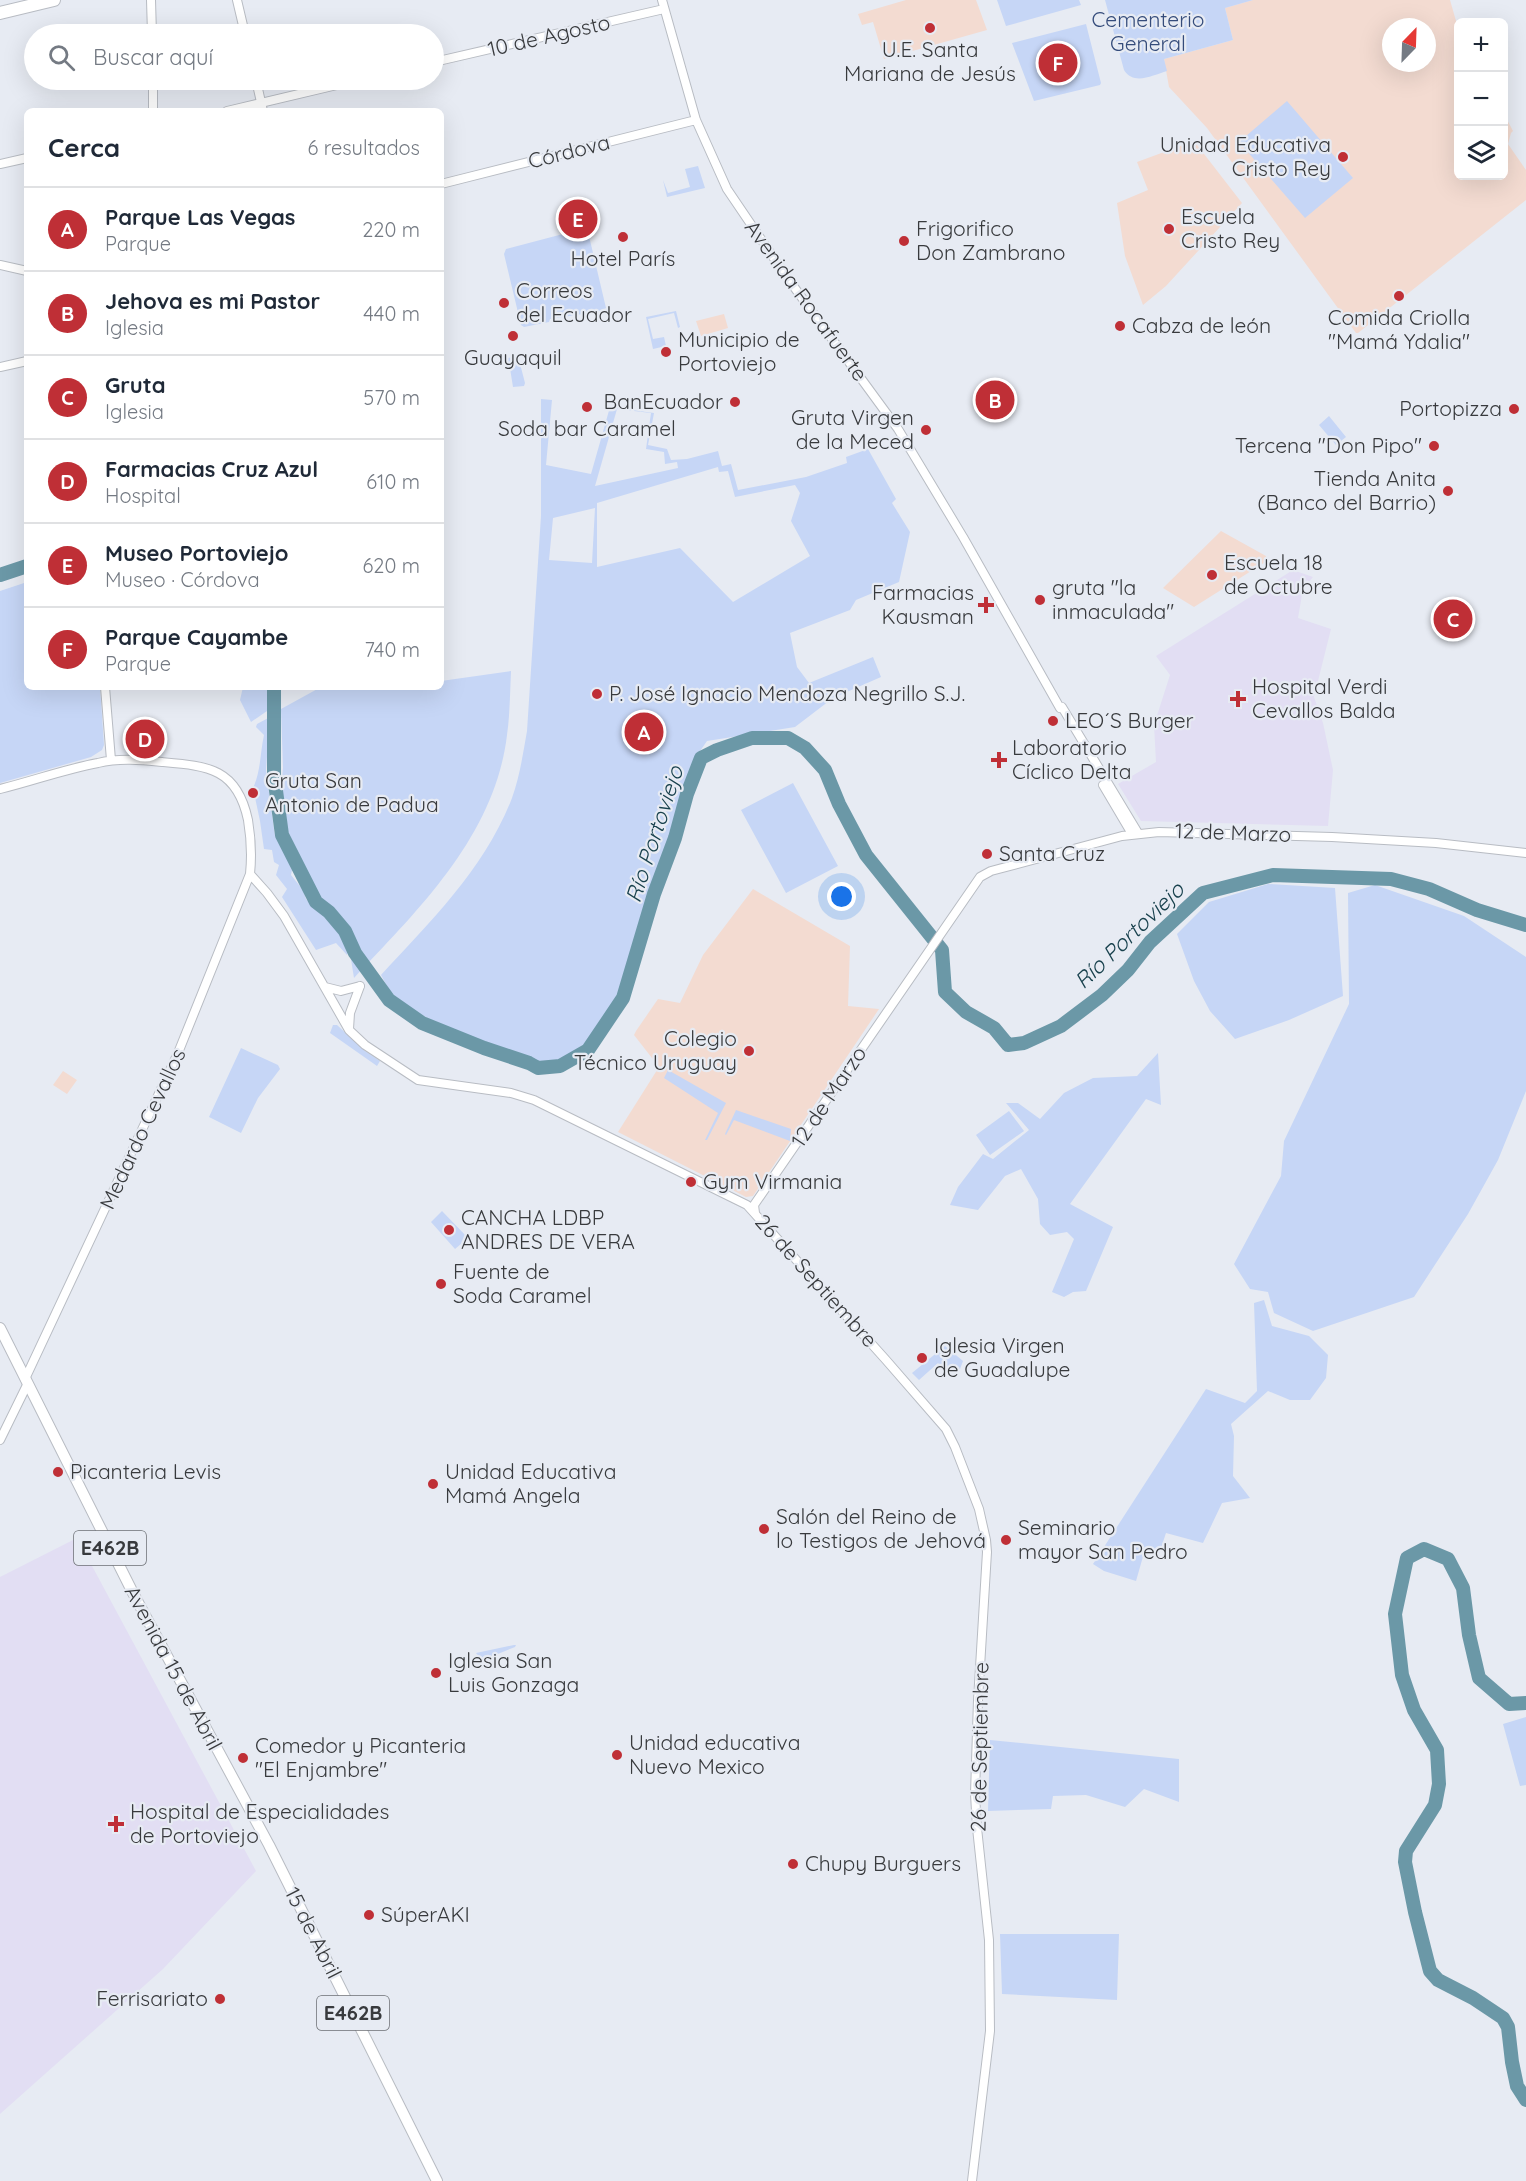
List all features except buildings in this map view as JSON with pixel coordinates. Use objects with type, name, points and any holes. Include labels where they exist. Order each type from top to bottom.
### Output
[{"type":"highway","points":[[0,13],[54,0]]},
{"type":"main road","name":"Avenida 15 de Abril","points":[[0,1329],[138,1603],[268,1845]]},
{"type":"main road","name":"15 de Abril","points":[[268,1845],[437,2181]]},
{"type":"street","points":[[151,0],[152,24]]},
{"type":"street","points":[[237,0],[243,24]]},
{"type":"street","name":"10 de Agosto","points":[[444,60],[663,5]]},
{"type":"street","name":"Avenida Rocafuerte","points":[[663,5],[696,120],[727,189],[786,276],[898,429],[1135,834]]},
{"type":"street","points":[[153,90],[153,108]]},
{"type":"street","points":[[258,90],[262,107],[322,90]]},
{"type":"street","name":"Córdova","points":[[444,183],[696,120]]},
{"type":"street","points":[[0,164],[24,159]]},
{"type":"street","points":[[0,265],[24,270]]},
{"type":"street","points":[[0,368],[24,362]]},
{"type":"street","points":[[105,690],[111,760]]},
{"type":"street","points":[[0,789],[111,760],[182,763],[203,768],[227,778],[239,791],[252,844],[250,874]]},
{"type":"street","name":"12 de Marzo","points":[[752,1208],[980,877],[991,870],[1135,834],[1212,832],[1332,837],[1436,843],[1526,853]]},
{"type":"street","name":"26 de Septiembre","points":[[250,874],[284,916],[349,1030],[365,1045],[418,1080],[502,1092],[534,1100],[752,1208],[937,1418],[955,1447],[983,1524],[987,1552],[975,1794],[976,1828],[989,1940],[990,2031],[972,2181]]},
{"type":"street","name":"Medardo Cevallos","points":[[0,1440],[174,1063],[250,874]]},
{"type":"street","points":[[325,987],[341,992],[360,986],[350,1013],[349,1030]]},
{"type":"shaded area","name":"U.E. Santa Mariana de Jesús","points":[[906,0],[976,0],[987,30],[884,59],[873,22],[862,25],[858,14]]},
{"type":"shaded area","name":"Unidad Educativa Cristo Rey","points":[[1253,0],[1450,0],[1455,18],[1454,180],[1508,180],[1508,144],[1526,170],[1526,200],[1356,333],[1207,128],[1169,87],[1164,59],[1233,40],[1225,8]]},
{"type":"shaded area","name":"Unidad Educativa Cristo Rey","points":[[1508,122],[1513,131],[1508,144]]},
{"type":"shaded area","name":"Escuela Cristo Rey","points":[[1194,141],[1242,203],[1166,286],[1143,305],[1125,256],[1117,203],[1148,190],[1137,162]]},
{"type":"shaded area","points":[[724,314],[728,328],[701,336],[696,321]]},
{"type":"shaded area","name":"Escuela 18 de Octubre","points":[[1221,531],[1266,556],[1267,561],[1194,607],[1163,588]]},
{"type":"shaded area","name":"Hospital Verdi Cevallos Balda","points":[[1293,570],[1313,577],[1303,589],[1298,618],[1331,629],[1314,697],[1323,723],[1333,770],[1328,826],[1141,821],[1118,784],[1156,762],[1154,725],[1170,675],[1156,656]]},
{"type":"shaded area","name":"Colegio Técnico Uruguay","points":[[753,889],[850,946],[848,1006],[879,1009],[753,1196],[746,1197],[618,1132],[659,1067],[634,1035],[636,1031],[658,999],[680,1003],[703,955]]},
{"type":"shaded area","points":[[63,1071],[77,1080],[67,1094],[53,1085]]},
{"type":"shaded area","name":"Hospital de Especialidades de Portoviejo","points":[[77,1538],[256,1871],[163,1969],[0,2114],[0,1577]]},
{"type":"green space","points":[[997,0],[1079,0],[1081,5],[1006,26]]},
{"type":"green space","name":"Cementerio General","points":[[1105,0],[1253,0],[1225,8],[1233,40],[1164,59],[1167,71],[1150,77],[1138,78],[1128,75],[1124,70]]},
{"type":"green space","points":[[1086,24],[1100,85],[1034,101],[1012,43]]},
{"type":"green space","points":[[1287,101],[1353,178],[1305,218],[1239,142]]},
{"type":"green space","points":[[698,166],[705,188],[667,197],[663,180],[668,193],[690,187],[685,169]]},
{"type":"green space","points":[[582,229],[589,236],[606,308],[602,311],[550,319],[549,322],[524,327],[521,325],[504,254],[506,249]]},
{"type":"green space","points":[[676,311],[680,327],[678,328],[674,313],[648,319],[653,339],[664,337],[666,346],[653,349],[646,317]]},
{"type":"green space","points":[[518,356],[524,386],[513,387],[509,362],[479,367],[508,361],[508,358]]},
{"type":"green space","points":[[541,399],[552,400],[546,465],[591,474],[610,407],[654,413],[648,445],[667,449],[671,460],[687,459],[718,451],[722,466],[731,464],[738,490],[806,477],[847,463],[846,457],[868,449],[896,499],[892,503],[910,532],[899,582],[856,600],[850,610],[790,633],[797,667],[809,683],[873,657],[881,677],[833,698],[795,727],[707,741],[688,774],[665,853],[649,891],[621,988],[589,1042],[568,1059],[555,1063],[539,1063],[446,1028],[413,1010],[390,992],[381,975],[437,914],[472,871],[501,823],[512,798],[527,731],[541,516]],"holes":[[[617,409],[651,413],[646,449],[664,452],[665,464],[677,462],[678,468],[595,486]],[[718,467],[719,472],[728,471],[735,497],[795,485],[800,493],[791,521],[810,556],[733,602],[680,548],[597,567],[597,503]],[[595,508],[592,563],[549,560],[553,518]]]},
{"type":"green space","points":[[1329,416],[1346,437],[1336,445],[1319,425]]},
{"type":"green space","points":[[24,583],[24,690],[100,690],[104,745],[102,750],[91,757],[0,783],[0,591]]},
{"type":"green space","points":[[511,671],[507,735],[500,771],[471,837],[451,868],[404,925],[354,978],[349,947],[347,955],[336,943],[316,950],[282,897],[287,889],[276,875],[279,865],[274,862],[272,850],[264,849],[253,788],[259,769],[264,735],[256,727],[257,724],[270,717],[266,770],[275,836],[292,870],[291,875],[303,890],[306,899],[315,909],[329,917],[349,945],[346,925],[322,899],[286,833],[280,800],[283,768],[281,709],[316,690],[444,690],[444,681]]},
{"type":"green space","points":[[242,690],[268,690],[270,709],[251,722],[240,700]]},
{"type":"green space","points":[[793,783],[838,866],[786,893],[741,810]]},
{"type":"green space","points":[[1268,884],[1335,888],[1343,996],[1289,1020],[1235,1039],[1210,1011],[1194,981],[1177,934],[1209,902]]},
{"type":"green space","points":[[1375,885],[1464,916],[1526,957],[1526,1091],[1498,1160],[1468,1214],[1414,1297],[1313,1331],[1274,1313],[1268,1292],[1250,1289],[1234,1264],[1281,1176],[1284,1141],[1349,1004],[1348,893]]},
{"type":"green space","points":[[333,1025],[337,1025],[365,1051],[380,1061],[377,1066],[330,1033]]},
{"type":"green space","points":[[241,1048],[278,1065],[280,1069],[258,1098],[241,1133],[209,1117]]},
{"type":"green space","points":[[1158,1053],[1161,1105],[1146,1099],[1070,1204],[1113,1227],[1086,1291],[1073,1292],[1064,1297],[1052,1292],[1074,1239],[1067,1232],[1050,1235],[1040,1224],[1038,1199],[1021,1169],[1005,1176],[978,1210],[950,1205],[958,1187],[983,1154],[993,1159],[1029,1130],[1006,1103],[1018,1103],[1040,1119],[1064,1093],[1093,1078],[1137,1076]]},
{"type":"green space","points":[[668,1070],[726,1103],[707,1140],[705,1140],[718,1113],[664,1078]]},
{"type":"green space","points":[[736,1110],[791,1129],[790,1141],[734,1120],[726,1135]]},
{"type":"green space","points":[[1009,1111],[1024,1131],[990,1155],[976,1135]]},
{"type":"green space","name":"CANCHA LDBP ANDRES DE VERA","points":[[442,1211],[468,1238],[455,1249],[431,1222]]},
{"type":"green space","points":[[1264,1300],[1272,1326],[1309,1336],[1328,1355],[1326,1378],[1310,1400],[1290,1400],[1268,1391],[1231,1424],[1234,1436],[1233,1476],[1250,1498],[1222,1503],[1203,1543],[1166,1533],[1159,1554],[1144,1553],[1136,1581],[1104,1571],[1093,1564],[1206,1389],[1245,1403],[1257,1391],[1254,1303]]},
{"type":"green space","points":[[945,1346],[963,1361],[960,1369],[952,1370],[949,1375],[938,1363],[919,1380],[912,1373]]},
{"type":"green space","points":[[516,1645],[478,1662],[479,1657],[476,1653]]},
{"type":"green space","points":[[1526,1717],[1526,1785],[1520,1786],[1503,1724]]},
{"type":"green space","points":[[990,1740],[1179,1759],[1179,1802],[1144,1789],[1125,1807],[1086,1795],[1053,1796],[1051,1809],[988,1811]]},
{"type":"green space","points":[[1000,1934],[1119,1934],[1117,2000],[1002,1994]]},
{"type":"waterway","name":"Río Portoviejo","points":[[0,575],[24,567]]},
{"type":"waterway","name":"Río Portoviejo","points":[[274,690],[274,776],[282,835],[316,902],[329,912],[345,931],[355,953],[389,1000],[422,1023],[538,1068],[560,1066],[588,1050],[623,998],[654,894],[701,758],[752,738],[788,738],[805,748],[825,770],[839,804],[866,855],[942,950],[945,992],[966,1012],[994,1028],[1008,1045],[1024,1043],[1061,1026],[1102,995],[1128,970],[1150,942],[1203,893],[1273,875],[1391,879],[1429,889],[1477,910],[1526,925]]},
{"type":"waterway","name":"Río Portoviejo","points":[[1526,1703],[1509,1704],[1479,1678],[1469,1635],[1463,1588],[1448,1559],[1424,1549],[1407,1558],[1395,1614],[1402,1675],[1414,1710],[1437,1750],[1439,1784],[1435,1805],[1406,1851],[1405,1862],[1415,1912],[1430,1971],[1438,1980],[1473,1998],[1503,2018],[1508,2027],[1517,2086],[1526,2100]]},
{"type":"place","name":"U.E. Santa Mariana de Jesús","points":[[930,28]]},
{"type":"place","name":"Parque Cayambe","points":[[1058,63]]},
{"type":"place","name":"Unidad Educativa Cristo Rey","points":[[1343,157]]},
{"type":"place","name":"Museo Portoviejo","points":[[578,219]]},
{"type":"place","name":"Escuela Cristo Rey","points":[[1169,229]]},
{"type":"place","name":"Hotel París","points":[[623,237]]},
{"type":"place","name":"Frigorifico Don Zambrano","points":[[904,241]]},
{"type":"place","name":"Comida Criolla \"Mamá Ydalia\"","points":[[1399,296]]},
{"type":"place","name":"Correos del Ecuador","points":[[504,303]]},
{"type":"place","name":"Cabza de león","points":[[1120,326]]},
{"type":"place","name":"Guayaquil","points":[[513,336]]},
{"type":"place","name":"Municipio de Portoviejo","points":[[666,352]]},
{"type":"place","name":"Jehova es mi Pastor","points":[[995,400]]},
{"type":"place","name":"BanEcuador","points":[[735,402]]},
{"type":"place","name":"Soda bar Caramel","points":[[587,407]]},
{"type":"place","name":"Portopizza","points":[[1514,409]]},
{"type":"place","name":"Gruta Virgen de la Meced","points":[[926,430]]},
{"type":"place","name":"Tercena \"Don Pipo\"","points":[[1434,446]]},
{"type":"place","name":"Tienda Anita (Banco del Barrio)","points":[[1448,491]]},
{"type":"place","name":"Escuela 18 de Octubre","points":[[1212,575]]},
{"type":"place","name":"gruta \"la inmaculada\"","points":[[1040,600]]},
{"type":"place","name":"Farmacias Kausman","points":[[986,605]]},
{"type":"place","name":"Gruta","points":[[1453,619]]},
{"type":"place","name":"P. José Ignacio Mendoza Negrillo S.J.","points":[[597,694]]},
{"type":"place","name":"Hospital Verdi Cevallos Balda","points":[[1238,699]]},
{"type":"place","name":"LEO´S Burger","points":[[1053,721]]},
{"type":"place","name":"Parque Las Vegas","points":[[644,732]]},
{"type":"place","name":"Farmacias Cruz Azul","points":[[145,739]]},
{"type":"place","name":"Laboratorio Cíclico Delta","points":[[999,760]]},
{"type":"place","name":"Gruta San Antonio de Padua","points":[[253,793]]},
{"type":"place","name":"Santa Cruz","points":[[987,854]]},
{"type":"place","name":"Colegio Técnico Uruguay","points":[[749,1051]]},
{"type":"place","name":"Gym Virmania","points":[[691,1182]]},
{"type":"place","name":"CANCHA LDBP ANDRES DE VERA","points":[[449,1230]]},
{"type":"place","name":"Fuente de Soda Caramel","points":[[441,1284]]},
{"type":"place","name":"Iglesia Virgen de Guadalupe","points":[[922,1358]]},
{"type":"place","name":"Picanteria Levis","points":[[58,1472]]},
{"type":"place","name":"Unidad Educativa Mamá Angela","points":[[433,1484]]},
{"type":"place","name":"Salón del Reino de lo Testigos de Jehová","points":[[764,1529]]},
{"type":"place","name":"Seminario mayor San Pedro","points":[[1006,1540]]},
{"type":"place","name":"Iglesia San Luis Gonzaga","points":[[436,1673]]},
{"type":"place","name":"Unidad educativa Nuevo Mexico","points":[[617,1755]]},
{"type":"place","name":"Comedor y Picanteria \"El Enjambre\"","points":[[243,1758]]},
{"type":"place","name":"Hospital de Especialidades de Portoviejo","points":[[116,1824]]},
{"type":"place","name":"Chupy Burguers","points":[[793,1864]]},
{"type":"place","name":"SúperAKI","points":[[369,1915]]},
{"type":"place","name":"Ferrisariato","points":[[220,1999]]}]
